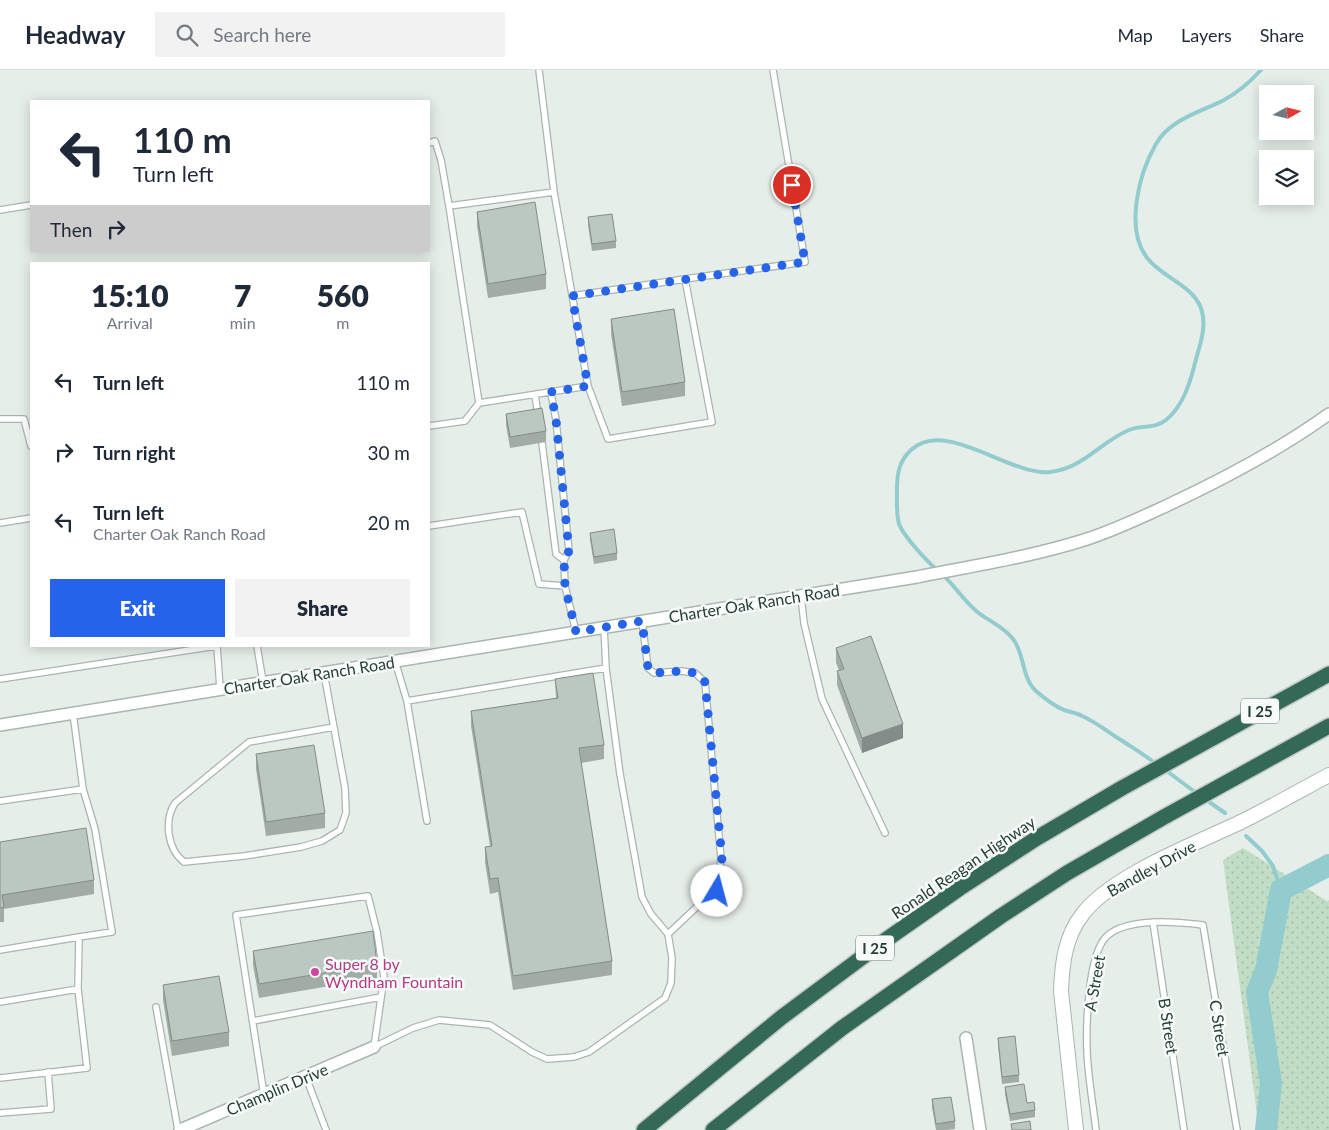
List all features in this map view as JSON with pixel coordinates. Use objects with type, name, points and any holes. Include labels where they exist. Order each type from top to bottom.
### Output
[{"type":"highway","name":"Ronald Reagan Highway","points":[[644,1130],[782,1017],[880,944],[960,888],[1037,838],[1122,788],[1329,674]]},
{"type":"highway","points":[[713,1130],[842,1028],[939,958],[1067,873],[1221,784],[1329,726]]},
{"type":"street","name":"Charter Oak Ranch Road","points":[[0,725],[917,577],[1040,552],[1084,540],[1134,520],[1248,466],[1329,414]]},
{"type":"street","name":"Bandley Drive","points":[[1076,1130],[1061,991],[1065,949],[1082,914],[1115,886],[1140,871],[1246,819],[1329,775]]},
{"type":"street","points":[[966,1038],[980,1130]]},
{"type":"street","name":"Champlin Drive","points":[[179,1130],[374,1047]]},
{"type":"lane","points":[[539,70],[554,192],[588,386],[608,439],[712,422],[685,279]]},
{"type":"lane","points":[[572,296],[805,262],[773,70]]},
{"type":"lane","points":[[430,142],[435,142],[438,151],[449,206],[479,403]]},
{"type":"lane","points":[[449,206],[554,192]]},
{"type":"lane","points":[[0,210],[30,205]]},
{"type":"lane","points":[[430,426],[465,421],[479,403],[588,386]]},
{"type":"lane","points":[[551,392],[556,420],[569,551],[564,560],[565,586],[576,632]]},
{"type":"lane","points":[[535,395],[539,420]]},
{"type":"lane","points":[[0,420],[24,419],[30,442]]},
{"type":"lane","points":[[542,443],[556,554],[564,560]]},
{"type":"lane","points":[[430,526],[522,512],[540,584],[565,586]]},
{"type":"lane","points":[[0,523],[30,518]]},
{"type":"lane","points":[[801,596],[804,622],[822,699],[885,833]]},
{"type":"lane","points":[[642,621],[648,668],[654,673],[682,671],[696,673],[705,682],[722,858],[717,891],[701,903],[668,934]]},
{"type":"lane","points":[[374,1047],[413,1028],[439,1020],[490,1025],[532,1052],[547,1059],[574,1057],[589,1052],[665,998],[671,982],[672,958],[668,934],[651,914],[642,897],[620,774],[606,668],[604,628]]},
{"type":"lane","points":[[0,679],[209,647]]},
{"type":"lane","points":[[216,647],[220,690]]},
{"type":"lane","points":[[257,647],[263,682]]},
{"type":"lane","points":[[395,661],[407,701],[427,821]]},
{"type":"lane","points":[[407,701],[606,668]]},
{"type":"lane","points":[[324,673],[334,727],[345,788],[346,814],[340,830],[322,841],[291,849],[184,862],[176,856],[169,834],[170,811],[176,803],[249,742],[334,727]]},
{"type":"lane","points":[[0,950],[112,932],[95,830],[84,788],[73,713]]},
{"type":"lane","points":[[0,801],[84,788]]},
{"type":"lane","points":[[264,1094],[236,915],[368,896],[377,932],[384,977],[374,1047]]},
{"type":"lane","name":"A Street","points":[[1096,1130],[1087,1051],[1088,1002],[1093,966],[1098,952],[1107,936],[1123,928],[1153,922],[1203,925]]},
{"type":"lane","name":"B Street","points":[[1153,922],[1184,1130]]},
{"type":"lane","name":"C Street","points":[[1203,925],[1237,1130]]},
{"type":"lane","points":[[0,1078],[87,1068],[78,989],[79,937]]},
{"type":"lane","points":[[0,1002],[78,989]]},
{"type":"lane","points":[[253,1021],[381,997]]},
{"type":"lane","points":[[156,1007],[179,1130]]},
{"type":"lane","points":[[0,1112],[51,1109],[48,1072]]},
{"type":"lane","points":[[306,1077],[326,1130]]},
{"type":"green space","points":[[1243,848],[1327,901],[1329,900],[1329,1130],[1259,1130],[1223,860]]},
{"type":"building","points":[[535,202],[546,274],[488,284],[477,212]]},
{"type":"building","points":[[612,214],[616,241],[592,244],[588,217]]},
{"type":"building","points":[[674,309],[685,382],[622,392],[611,319]]},
{"type":"building","points":[[542,408],[546,431],[510,437],[506,414]]},
{"type":"building","points":[[614,529],[617,553],[594,557],[590,533]]},
{"type":"building","points":[[871,636],[903,724],[862,738],[837,671],[844,669],[836,648]]},
{"type":"building","points":[[593,673],[604,745],[579,748],[612,961],[513,976],[498,878],[490,879],[485,847],[492,846],[471,711],[558,698],[555,679]]},
{"type":"building","points":[[314,745],[325,813],[266,822],[256,754]]},
{"type":"building","points":[[86,828],[94,880],[2,895],[4,907],[0,908],[0,842]]},
{"type":"building","points":[[373,931],[377,964],[259,984],[253,951]]},
{"type":"building","points":[[219,976],[229,1032],[172,1041],[163,985]]},
{"type":"building","points":[[1015,1036],[1019,1075],[1002,1077],[998,1038]]},
{"type":"building","points":[[1024,1084],[1027,1103],[1034,1102],[1035,1110],[1010,1114],[1005,1087]]},
{"type":"building","points":[[951,1097],[955,1121],[936,1124],[932,1099]]},
{"type":"building","points":[[1030,1121],[1031,1130],[1012,1130],[1011,1124]]},
{"type":"waterway","points":[[937,570],[911,542],[898,520],[898,473],[901,463],[911,450],[925,442],[942,440],[978,450],[1016,466],[1034,471],[1050,472],[1062,470],[1082,460],[1129,430],[1162,423],[1172,415],[1181,403],[1190,381],[1200,346],[1203,316],[1197,300],[1191,293],[1154,265],[1141,247],[1137,233],[1136,218],[1140,185],[1144,170],[1156,144],[1169,128],[1187,117],[1229,97],[1261,70]]},
{"type":"waterway","points":[[943,575],[975,610],[1002,628],[1013,639],[1020,651],[1028,679],[1036,691],[1064,710],[1080,715],[1097,724],[1156,764]]},
{"type":"waterway","points":[[1164,769],[1199,795]]},
{"type":"waterway","points":[[1205,799],[1225,813]]},
{"type":"waterway","points":[[1246,836],[1262,851],[1273,866],[1281,890]]},
{"type":"waterway","points":[[1266,1130],[1271,1083],[1257,992],[1266,970],[1281,890],[1329,865]]},
{"type":"place","name":"Super 8 by Wyndham Fountain","points":[[315,972]]},
{"type":"route","points":[[717,891],[722,858],[705,682],[696,673],[682,671],[660,674],[654,673],[648,668],[646,639],[642,621],[576,632],[565,586],[564,560],[569,551],[556,420],[551,392],[588,386],[572,296],[805,262],[792,185]]}]
